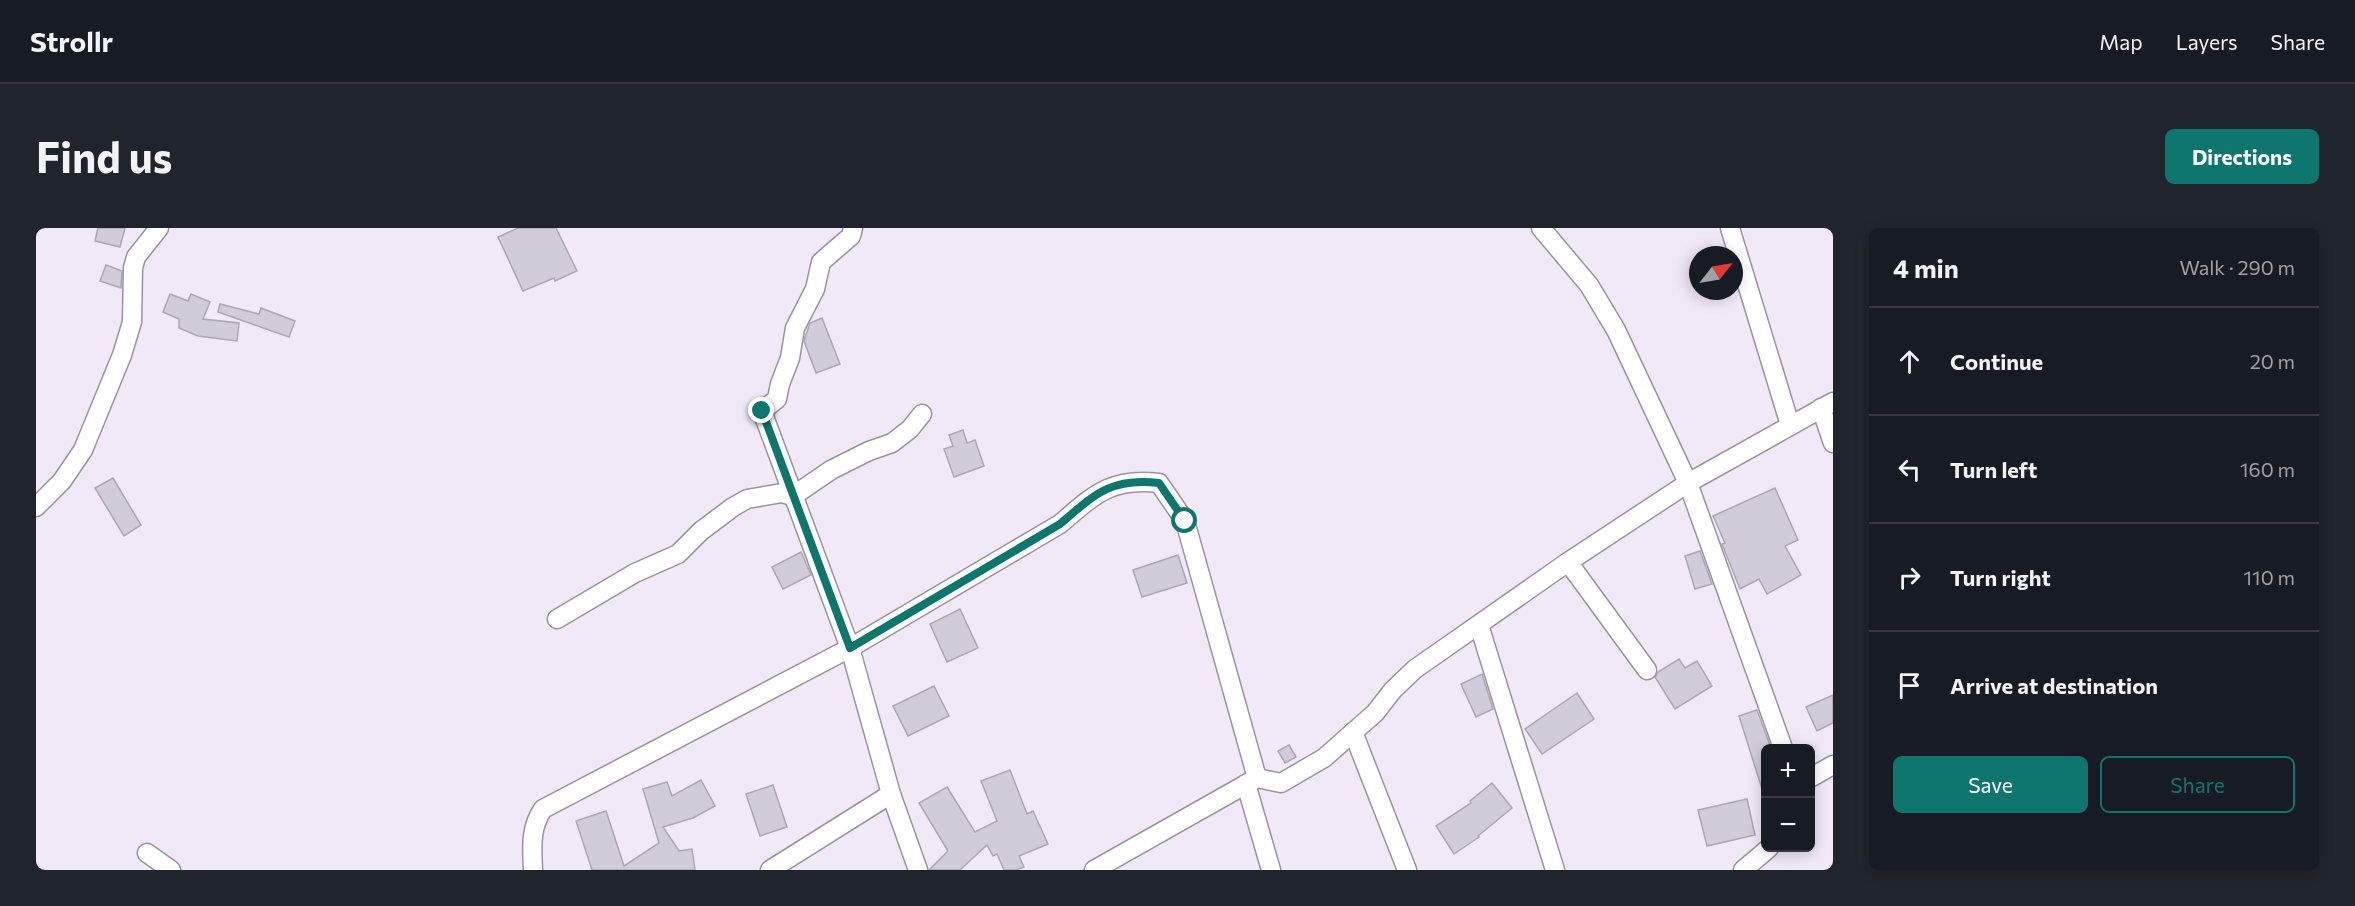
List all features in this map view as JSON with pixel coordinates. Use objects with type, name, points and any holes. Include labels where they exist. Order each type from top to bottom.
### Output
[{"type":"street","points":[[36,507],[62,481],[83,450],[132,322],[133,268],[136,257],[159,228]]},
{"type":"street","points":[[853,228],[851,237],[821,262],[815,289],[795,328],[790,358],[777,399],[762,411],[850,648],[891,794],[918,870]]},
{"type":"street","points":[[1541,228],[1589,285],[1616,330],[1688,483],[1782,744]]},
{"type":"street","points":[[1730,228],[1790,425]]},
{"type":"street","points":[[1094,870],[1252,781],[1281,783],[1324,758],[1375,713],[1393,690],[1415,669],[1568,562],[1688,483],[1827,405],[1833,443]]},
{"type":"street","points":[[557,619],[635,573],[678,554],[701,531],[733,507],[756,498],[782,493],[793,496],[831,470],[869,451],[892,443],[910,429],[922,414]]},
{"type":"street","points":[[533,870],[532,836],[535,820],[543,809],[850,648],[1060,524],[1087,501],[1111,486],[1129,481],[1159,483],[1185,521],[1252,781],[1271,870]]},
{"type":"street","points":[[1568,562],[1647,670]]},
{"type":"street","points":[[1479,625],[1555,870]]},
{"type":"street","points":[[1353,732],[1407,870]]},
{"type":"street","points":[[1815,775],[1833,765]]},
{"type":"street","points":[[770,870],[891,794]]},
{"type":"street","points":[[1743,870],[1764,852]]},
{"type":"street","points":[[147,853],[171,870]]},
{"type":"building","points":[[98,228],[125,228],[120,247],[95,241]]},
{"type":"building","points":[[518,228],[556,228],[577,271],[523,291],[498,237]]},
{"type":"building","points":[[106,265],[122,271],[121,288],[100,281]]},
{"type":"building","points":[[170,294],[188,301],[191,294],[210,302],[203,319],[239,323],[237,341],[198,336],[179,328],[179,319],[163,312]]},
{"type":"building","points":[[220,304],[259,314],[261,308],[295,321],[289,337],[218,312]]},
{"type":"building","points":[[822,318],[840,364],[816,373],[804,341],[810,323]]},
{"type":"building","points":[[963,430],[967,443],[975,440],[984,466],[954,477],[944,449],[953,446],[949,435]]},
{"type":"building","points":[[113,478],[141,525],[124,536],[95,488]]},
{"type":"building","points":[[1775,488],[1798,540],[1785,546],[1801,575],[1767,594],[1759,579],[1740,589],[1722,544],[1725,543],[1713,516]]},
{"type":"building","points":[[1700,551],[1712,584],[1695,589],[1685,556]]},
{"type":"building","points":[[801,552],[811,575],[783,589],[772,567]]},
{"type":"building","points":[[1178,555],[1187,583],[1142,597],[1133,570]]},
{"type":"building","points":[[960,609],[978,648],[947,662],[930,624]]},
{"type":"building","points":[[1679,659],[1685,668],[1697,661],[1712,686],[1675,709],[1655,677],[1658,672]]},
{"type":"building","points":[[1482,674],[1493,709],[1476,717],[1461,684]]},
{"type":"building","points":[[934,686],[949,716],[908,736],[893,706]]},
{"type":"building","points":[[1577,693],[1594,719],[1542,754],[1525,729]]},
{"type":"building","points":[[1833,695],[1833,723],[1817,731],[1806,707]]},
{"type":"building","points":[[1757,710],[1770,744],[1761,744],[1761,786],[1739,716]]},
{"type":"building","points":[[1289,745],[1296,757],[1285,763],[1278,751]]},
{"type":"building","points":[[1010,770],[1027,814],[1033,811],[1048,844],[1019,856],[1024,867],[1016,870],[1004,870],[997,854],[993,856],[987,845],[960,870],[929,870],[948,851],[919,803],[947,787],[975,832],[997,821],[981,781]]},
{"type":"building","points":[[701,780],[715,806],[693,818],[663,827],[679,851],[692,849],[695,870],[592,870],[576,821],[606,811],[624,866],[659,843],[643,789],[667,782],[672,796]]},
{"type":"building","points":[[1492,783],[1512,808],[1479,837],[1454,854],[1436,826],[1471,803],[1470,801]]},
{"type":"building","points":[[773,785],[787,827],[760,836],[746,794]]},
{"type":"building","points":[[1747,799],[1755,835],[1707,846],[1698,810]]},
{"type":"route","points":[[762,411],[850,648],[1060,524],[1087,501],[1111,486],[1129,481],[1159,483],[1185,521]]}]
